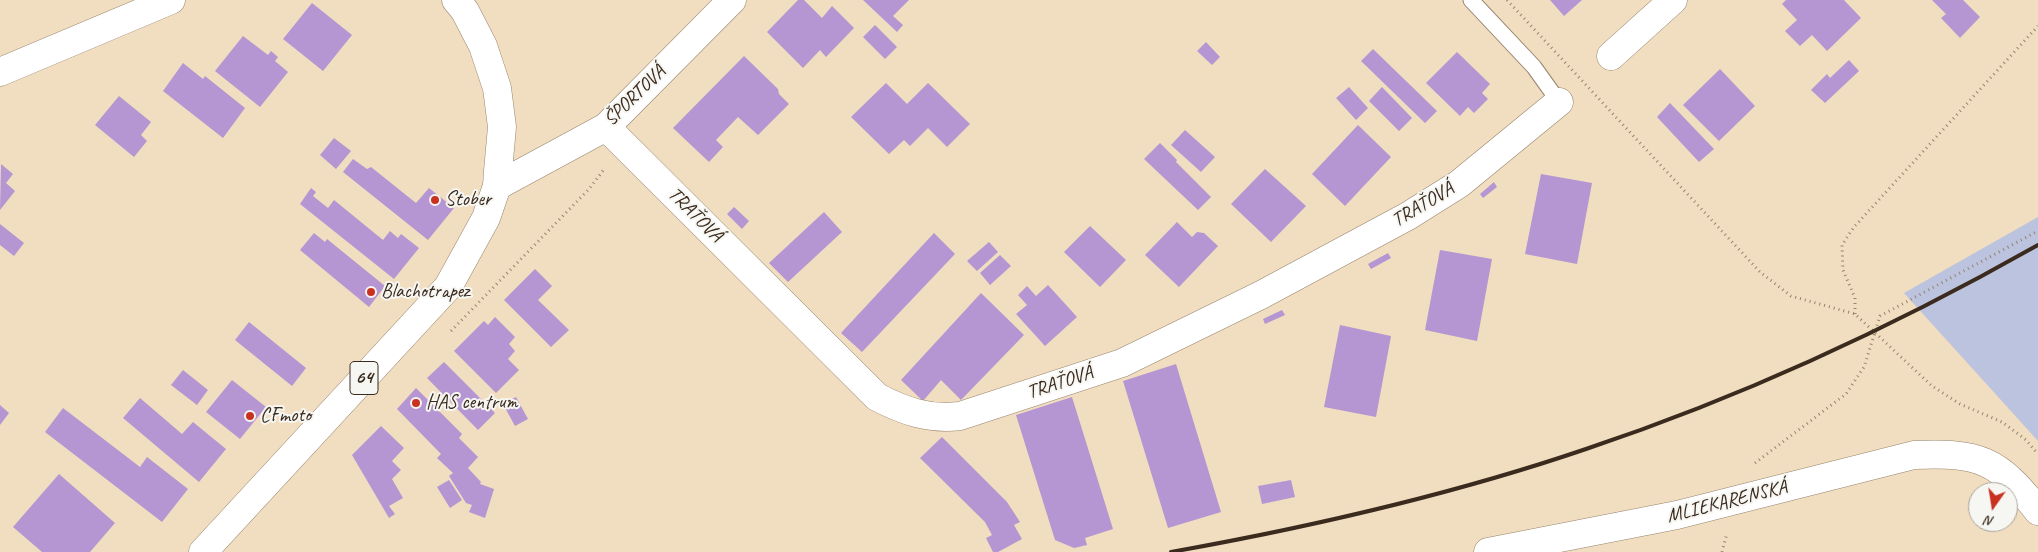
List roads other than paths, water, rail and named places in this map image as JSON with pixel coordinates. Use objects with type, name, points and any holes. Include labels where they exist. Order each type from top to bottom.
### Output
[{"type":"street","points":[[0,72],[171,0]]},
{"type":"street","name":"64","points":[[202,552],[448,287],[486,218],[497,186],[502,127],[497,88],[483,46],[465,11],[456,0]]},
{"type":"street","name":"ŠPORTOVÁ","points":[[497,186],[606,126],[732,0]]},
{"type":"street","points":[[1611,56],[1673,0]]},
{"type":"street","name":"TRAŤOVÁ","points":[[606,126],[877,397],[901,410],[941,418],[960,416],[1122,362],[1261,295],[1408,216],[1459,184],[1559,102]]},
{"type":"street","name":"MLIEKARENSKÁ","points":[[1488,552],[1677,516],[1914,456],[1942,454],[1986,462],[2003,472],[2017,484],[2038,512]]},
{"type":"lane","points":[[1471,0],[1534,67],[1559,102]]},
{"type":"railway","points":[[1171,552],[1328,521],[1432,495],[1535,466],[1644,429],[1702,407],[1817,358],[1929,304],[2038,245]]},
{"type":"place","name":"Stober","points":[[435,200]]},
{"type":"place","name":"Blachotrapez","points":[[371,292]]},
{"type":"place","name":"HAS centrum","points":[[416,403]]},
{"type":"place","name":"CFmoto","points":[[250,416]]}]
